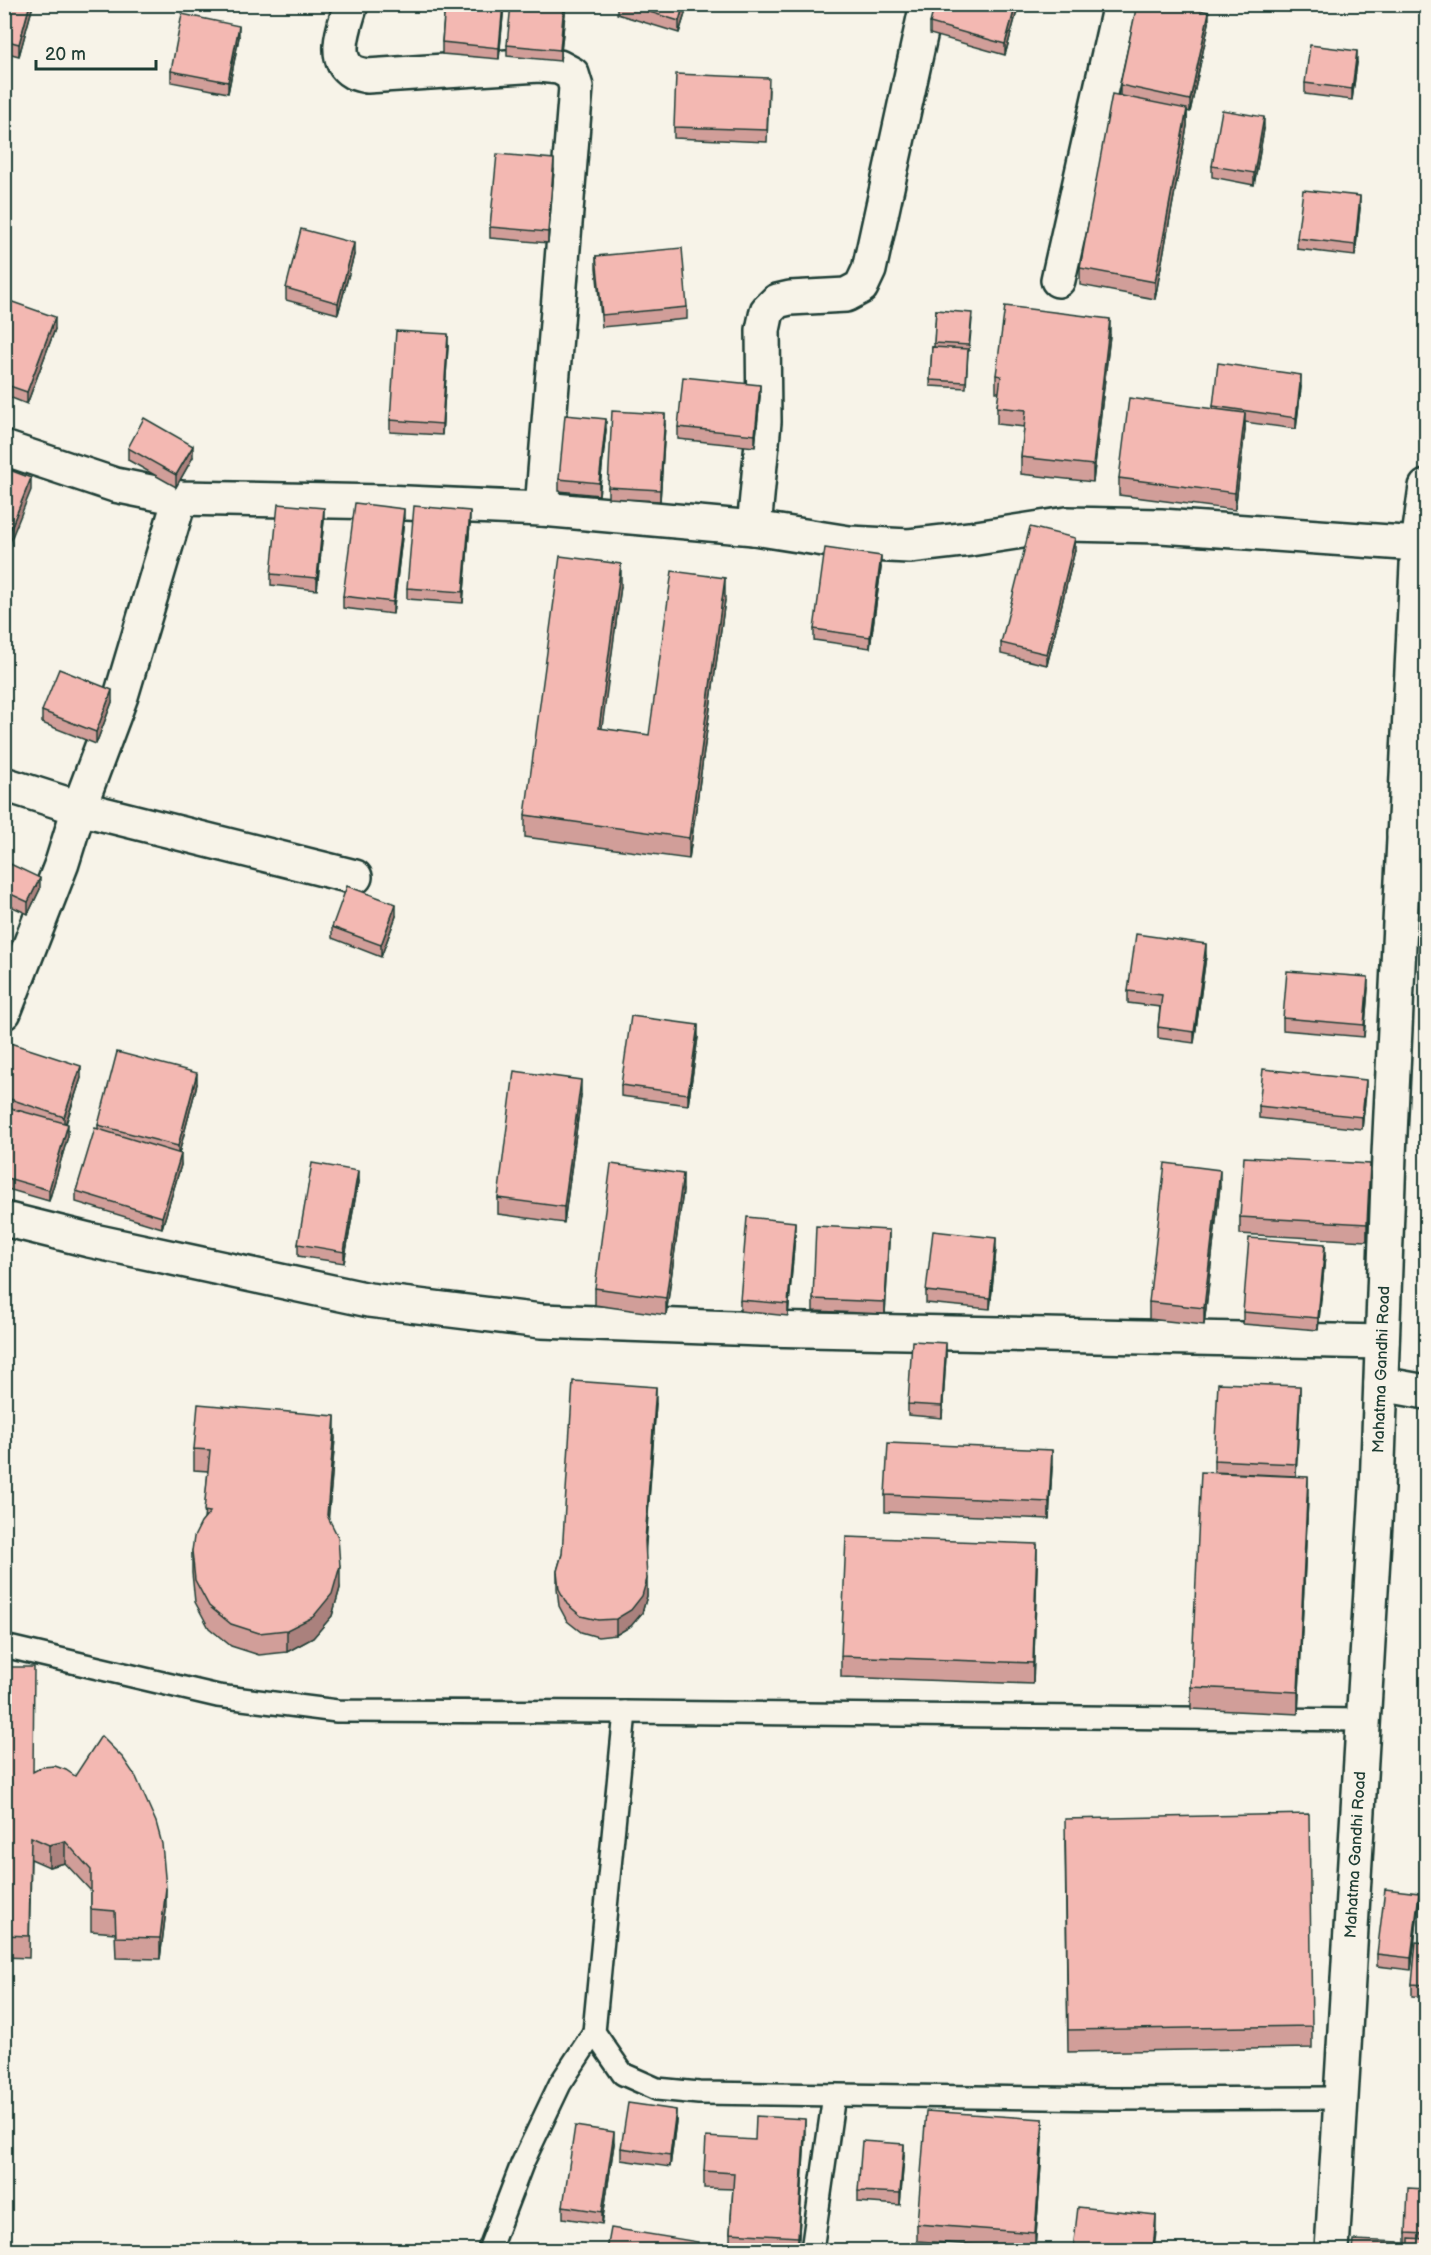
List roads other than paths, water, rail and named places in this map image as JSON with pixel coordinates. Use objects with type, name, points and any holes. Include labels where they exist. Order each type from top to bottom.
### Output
[{"type":"street","points":[[351,4],[341,40],[342,60],[352,71],[367,76],[539,64],[559,67],[572,74],[576,87],[542,508]]},
{"type":"street","points":[[754,528],[764,422],[763,330],[767,311],[777,301],[790,298],[846,295],[861,287],[869,270],[927,4]]},
{"type":"street","points":[[1058,280],[1120,4]]},
{"type":"street","points":[[4,448],[115,485],[180,498],[384,501],[542,508],[754,528],[849,543],[909,546],[1067,524],[1161,526],[1418,544]]},
{"type":"street","name":"Mahatma Gandhi Road","points":[[1332,2250],[1365,1720],[1382,1342],[1415,834],[1418,544],[1426,488]]},
{"type":"street","points":[[4,1012],[62,863],[79,808],[121,696],[180,498]]},
{"type":"street","points":[[4,784],[79,808],[355,877]]},
{"type":"street","points":[[4,1219],[89,1240],[369,1300],[541,1321],[761,1329],[1382,1342]]},
{"type":"street","points":[[1381,1384],[1426,1392]]},
{"type":"lane","points":[[4,1646],[218,1696],[337,1711],[1365,1720]]},
{"type":"lane","points":[[489,2250],[522,2163],[560,2084],[594,2032],[625,1712]]},
{"type":"lane","points":[[594,2032],[623,2074],[657,2089],[699,2093],[1114,2099],[1341,2098]]},
{"type":"lane","points":[[812,2250],[834,2095]]}]
